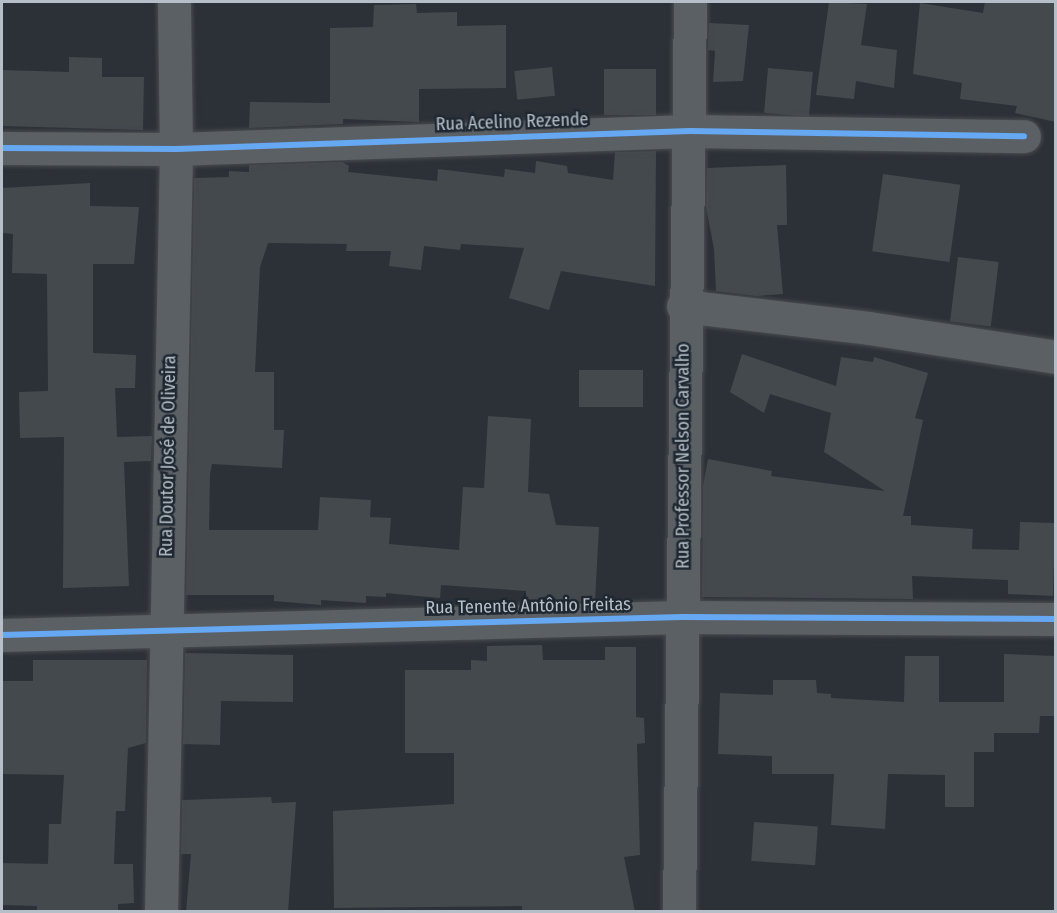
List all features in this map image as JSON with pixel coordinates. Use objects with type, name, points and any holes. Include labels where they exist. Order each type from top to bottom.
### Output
[{"type":"street","name":"Rua Doutor José de Oliveira","points":[[161,912],[164,630],[176,149],[174,2]]},
{"type":"street","name":"Rua Professor Nelson Carvalho","points":[[679,912],[684,306],[690,131],[690,2]]},
{"type":"street","name":"Rua Acelino Rezende","points":[[2,148],[176,149],[690,131],[1024,136]]},
{"type":"street","points":[[684,306],[869,328],[1056,357]]},
{"type":"street","name":"Rua Tenente Antônio Freitas","points":[[2,635],[682,617],[1056,619]]},
{"type":"building","points":[[829,2],[867,4],[861,45],[897,50],[894,88],[856,81],[854,99],[816,95]]},
{"type":"building","points":[[985,2],[1056,2],[1056,122],[1015,113],[1017,106],[960,99],[962,83],[913,74],[920,3],[983,13]]},
{"type":"building","points":[[416,4],[417,13],[457,12],[457,26],[506,25],[506,88],[419,89],[419,122],[343,119],[343,124],[249,128],[250,102],[330,103],[330,28],[373,27],[374,5]]},
{"type":"building","points":[[709,23],[749,25],[743,81],[713,82],[715,51],[708,50]]},
{"type":"building","points":[[69,57],[102,58],[102,77],[144,77],[143,130],[2,126],[2,70],[69,72]]},
{"type":"building","points":[[552,67],[555,96],[517,100],[514,71]]},
{"type":"building","points":[[768,68],[813,72],[809,117],[764,113]]},
{"type":"building","points":[[604,69],[656,69],[656,115],[604,115]]},
{"type":"building","points":[[656,151],[655,286],[561,271],[549,310],[509,298],[524,248],[461,244],[460,250],[424,246],[421,270],[389,266],[391,251],[346,251],[347,244],[268,243],[260,267],[255,372],[274,372],[274,430],[284,430],[282,468],[212,464],[210,474],[209,530],[318,530],[320,497],[371,500],[370,517],[391,518],[389,544],[459,550],[463,487],[484,488],[488,416],[531,419],[528,492],[549,494],[556,525],[599,527],[595,601],[525,602],[526,591],[441,585],[440,598],[386,593],[386,597],[366,596],[366,603],[321,600],[321,605],[274,601],[274,595],[186,595],[194,178],[229,177],[229,171],[249,172],[249,165],[342,162],[349,166],[348,172],[437,181],[438,169],[504,177],[505,169],[535,173],[536,161],[567,166],[568,173],[613,180],[615,152]]},
{"type":"building","points":[[786,165],[787,225],[777,225],[783,294],[757,296],[716,291],[714,249],[706,207],[707,168]]},
{"type":"building","points":[[883,174],[960,185],[949,262],[872,251]]},
{"type":"building","points":[[90,183],[90,206],[139,207],[134,264],[93,264],[93,353],[136,355],[135,388],[115,388],[117,437],[152,436],[151,461],[124,462],[129,586],[63,588],[64,437],[20,438],[19,392],[48,391],[47,274],[12,273],[13,234],[2,233],[2,188]]},
{"type":"building","points":[[958,257],[999,262],[991,327],[950,322]]},
{"type":"building","points":[[742,354],[836,386],[841,357],[873,362],[874,357],[928,373],[915,418],[923,420],[903,516],[911,516],[911,525],[973,529],[972,549],[1019,550],[1020,522],[1055,523],[1053,596],[1008,594],[1008,580],[912,576],[913,599],[702,597],[703,486],[708,459],[772,471],[771,476],[885,491],[824,452],[831,413],[770,394],[764,413],[730,392]]},
{"type":"building","points":[[579,370],[643,370],[643,407],[579,407]]},
{"type":"building","points":[[542,645],[543,660],[605,660],[605,647],[636,647],[636,717],[644,718],[645,743],[637,744],[640,855],[624,857],[635,912],[522,912],[522,906],[334,908],[333,811],[454,804],[454,753],[405,753],[405,670],[471,670],[471,660],[487,661],[487,646]]},
{"type":"building","points":[[185,653],[293,655],[293,702],[221,701],[220,745],[183,744]]},
{"type":"building","points":[[1004,654],[1056,656],[1056,716],[1040,716],[1039,733],[994,733],[994,752],[974,752],[974,807],[945,807],[945,775],[888,774],[885,829],[831,825],[834,774],[772,774],[772,756],[718,754],[720,693],[773,695],[773,680],[816,680],[817,693],[831,694],[831,698],[904,702],[905,656],[939,656],[939,702],[1004,702]]},
{"type":"building","points":[[33,660],[147,660],[146,743],[128,748],[125,811],[116,811],[114,864],[133,864],[134,903],[118,904],[118,912],[37,912],[37,906],[2,905],[2,863],[48,864],[49,824],[61,824],[64,775],[2,774],[2,681],[33,681]]},
{"type":"building","points":[[271,797],[272,803],[296,802],[288,912],[186,912],[191,854],[181,854],[182,800]]},
{"type":"building","points":[[754,822],[818,826],[815,865],[751,861]]},
{"type":"cycle path","points":[[2,148],[176,149],[690,131],[1024,136]]},
{"type":"cycle path","points":[[2,635],[682,617],[1056,619]]}]
